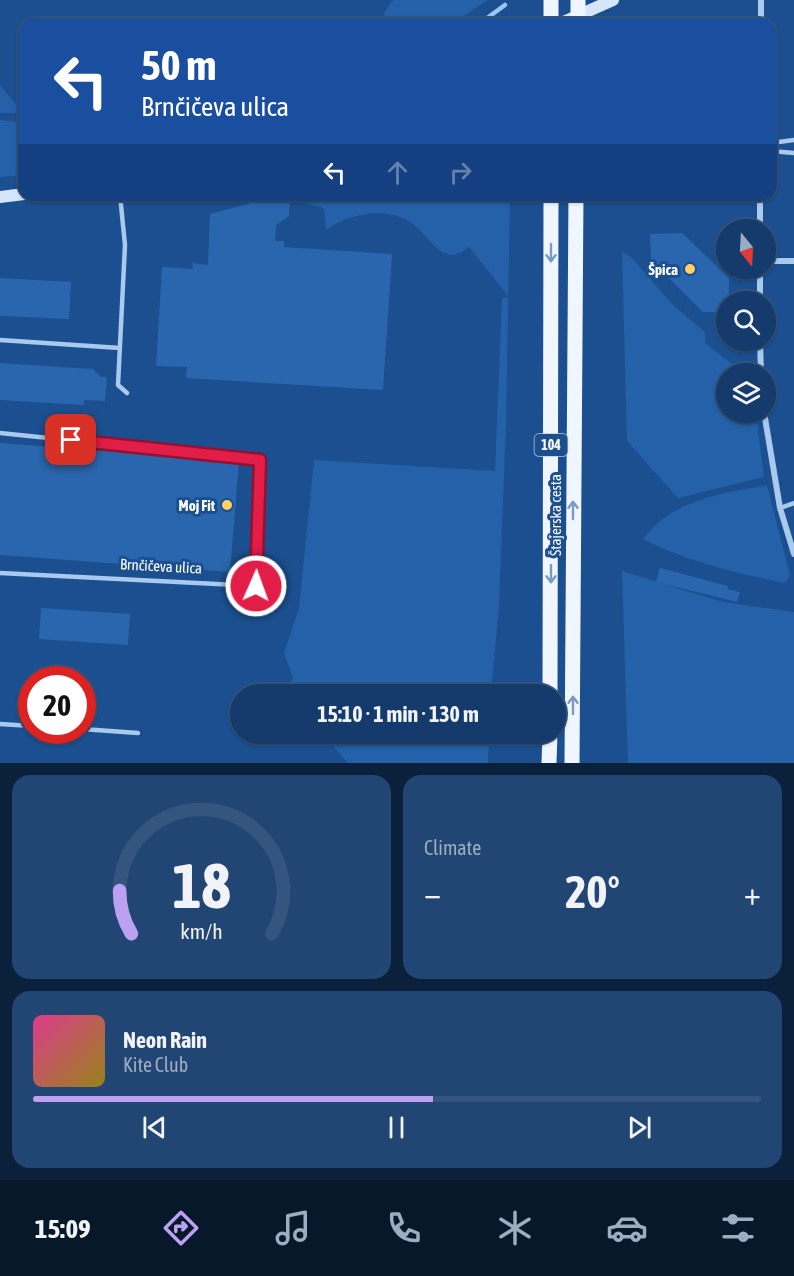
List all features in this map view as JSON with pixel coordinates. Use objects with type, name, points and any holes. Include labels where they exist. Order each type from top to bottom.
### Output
[{"type":"main road","points":[[551,18],[552,0]]},
{"type":"main road","name":"Štajerska cesta","points":[[550,684],[551,201]]},
{"type":"main road","name":"Štajerska cesta","points":[[572,763],[576,201]]},
{"type":"main road","points":[[549,763],[550,744]]},
{"type":"street","points":[[578,13],[613,0]]},
{"type":"street","points":[[761,0],[761,18]]},
{"type":"street","points":[[0,197],[18,195]]},
{"type":"street","points":[[760,201],[760,219]]},
{"type":"street","points":[[776,261],[794,261]]},
{"type":"street","points":[[766,423],[780,508],[794,555]]},
{"type":"lane","points":[[777,142],[794,140]]},
{"type":"lane","points":[[777,152],[794,153]]},
{"type":"lane","points":[[121,201],[126,245],[118,385],[126,393]]},
{"type":"lane","points":[[0,340],[120,348]]},
{"type":"lane","name":"Brnčičeva ulica","points":[[0,433],[260,460],[256,586],[0,573]]},
{"type":"lane","points":[[780,508],[794,503]]},
{"type":"lane","points":[[0,724],[18,725]]},
{"type":"lane","points":[[96,730],[138,733]]},
{"type":"shaded area","points":[[393,0],[488,0],[460,18],[385,18],[384,13]]},
{"type":"shaded area","points":[[0,85],[18,107],[18,113],[0,113]]},
{"type":"shaded area","points":[[0,120],[18,122],[18,176],[0,177]]},
{"type":"shaded area","points":[[303,201],[510,201],[508,296],[469,247],[460,253],[451,255],[444,253],[410,222],[390,214],[355,216],[326,230],[324,208],[303,203]]},
{"type":"shaded area","points":[[622,252],[631,257],[673,305],[705,332],[705,343],[731,363],[716,363],[716,423],[757,423],[764,477],[678,498],[627,441]]},
{"type":"shaded area","points":[[508,297],[506,426],[499,605],[492,684],[290,684],[293,678],[284,653],[299,608],[314,460],[495,471],[502,298]]},
{"type":"shaded area","points":[[767,485],[790,575],[785,583],[730,571],[694,560],[643,539],[669,515],[699,500]]},
{"type":"shaded area","points":[[622,571],[723,602],[794,612],[794,763],[628,763]]},
{"type":"shaded area","points":[[331,744],[489,744],[488,763],[348,763]]},
{"type":"building","points":[[260,201],[290,201],[289,216],[276,225],[275,241],[284,241],[284,247],[392,254],[383,390],[186,378],[187,367],[156,366],[162,267],[193,269],[192,263],[208,265],[210,214]]},
{"type":"building","name":"Špica","points":[[682,233],[716,266],[716,279],[729,279],[729,291],[716,291],[716,312],[703,312],[651,260],[650,234]]},
{"type":"building","points":[[0,278],[71,282],[69,319],[0,316]]},
{"type":"building","points":[[0,363],[93,369],[101,377],[107,377],[105,401],[84,400],[84,405],[0,400]]},
{"type":"building","points":[[0,443],[239,461],[230,572],[0,555]]},
{"type":"building","points":[[660,568],[728,586],[727,589],[740,592],[737,602],[656,582]]},
{"type":"building","points":[[41,608],[130,614],[128,645],[39,639]]},
{"type":"waterway","points":[[487,18],[505,5]]},
{"type":"place","name":"Špica","points":[[690,269]]},
{"type":"place","name":"Moj Fit","points":[[227,505]]},
{"type":"route","points":[[71,440],[260,460],[256,586]]}]
